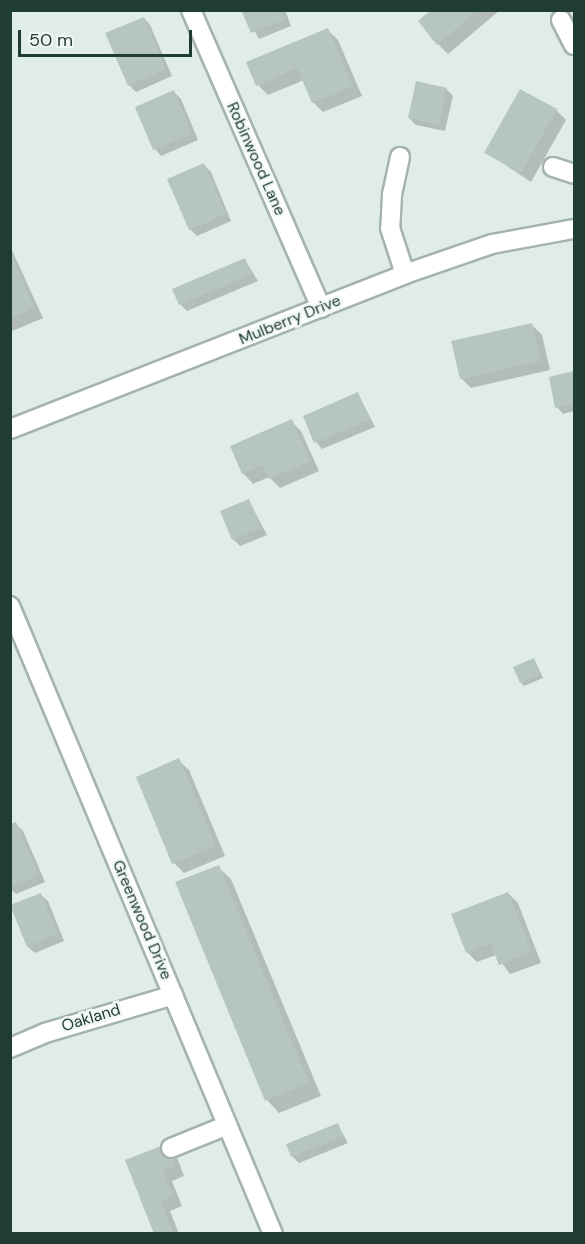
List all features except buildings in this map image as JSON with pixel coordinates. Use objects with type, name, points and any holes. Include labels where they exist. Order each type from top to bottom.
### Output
[{"type":"street","name":"Robinwood Lane","points":[[191,10],[321,308]]},
{"type":"street","points":[[561,20],[574,45]]},
{"type":"street","points":[[400,157],[390,228],[405,274]]},
{"type":"street","points":[[553,167],[574,174]]},
{"type":"street","name":"Mulberry Drive","points":[[10,429],[405,274],[492,244],[574,229]]},
{"type":"street","name":"Greenwood Drive","points":[[10,606],[273,1233]]},
{"type":"street","name":"Oakland","points":[[10,1048],[45,1033],[174,995]]},
{"type":"street","points":[[171,1148],[228,1125]]}]
